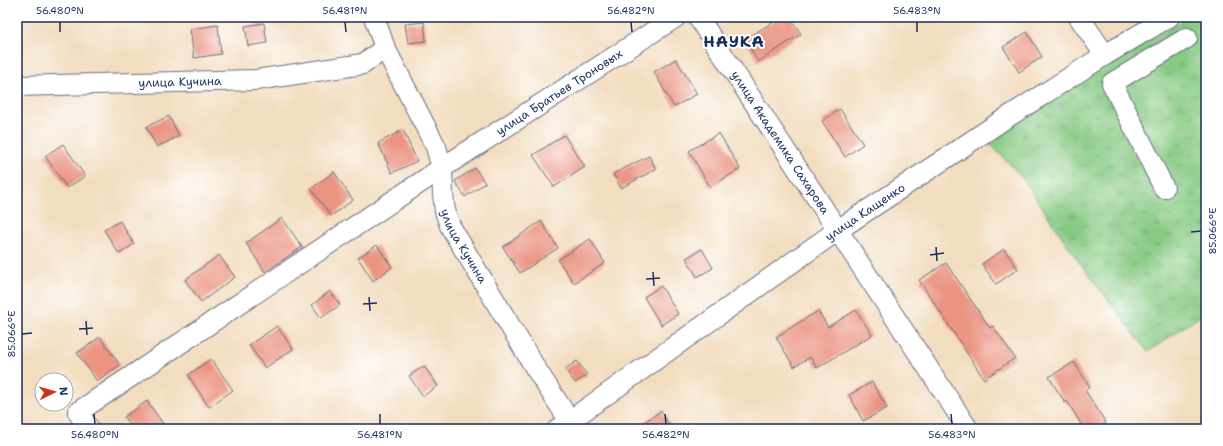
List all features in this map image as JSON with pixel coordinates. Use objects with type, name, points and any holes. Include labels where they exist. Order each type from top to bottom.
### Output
[{"type":"street","name":"улица Кучина","points":[[374,17],[385,48],[436,147],[442,168],[445,211],[450,226],[568,426]]},
{"type":"street","name":"улица Братьев Троновых","points":[[89,429],[78,412],[442,168],[676,17]]},
{"type":"street","name":"улица Академика Сахарова","points":[[698,17],[968,429]]},
{"type":"street","points":[[1079,17],[1105,55]]},
{"type":"street","name":"улица Кащенко","points":[[568,426],[838,230],[1003,120],[1105,55],[1169,17]]},
{"type":"street","points":[[1164,188],[1112,83],[1187,38]]},
{"type":"street","name":"улица Кучина","points":[[17,86],[256,80],[363,64],[385,48]]},
{"type":"green space","points":[[1189,17],[1206,17],[1206,312],[1148,352],[1079,262],[1023,179],[984,137]]},
{"type":"building","points":[[782,17],[790,17],[801,34],[758,62],[745,39]]},
{"type":"building","points":[[424,22],[426,41],[408,43],[405,24]]},
{"type":"building","points":[[264,23],[267,43],[248,46],[245,26]]},
{"type":"building","points":[[218,25],[221,54],[194,58],[190,29]]},
{"type":"building","points":[[1027,32],[1042,57],[1019,72],[1003,47]]},
{"type":"building","points":[[676,59],[697,94],[674,107],[654,72]]},
{"type":"building","points":[[840,109],[863,144],[845,157],[822,121]]},
{"type":"building","points":[[169,116],[179,136],[157,147],[146,127]]},
{"type":"building","points":[[403,130],[417,161],[392,173],[378,143]]},
{"type":"building","points":[[719,133],[740,169],[710,187],[689,151]]},
{"type":"building","points":[[564,135],[585,167],[554,187],[533,155]]},
{"type":"building","points":[[63,144],[85,176],[67,188],[45,156]]},
{"type":"building","points":[[649,156],[656,169],[621,188],[613,174]]},
{"type":"building","points":[[475,168],[485,183],[465,197],[455,181]]},
{"type":"building","points":[[334,172],[353,200],[331,216],[311,189]]},
{"type":"building","points":[[282,218],[302,247],[265,272],[246,243]]},
{"type":"building","points":[[120,221],[134,244],[119,254],[104,230]]},
{"type":"building","points":[[541,221],[558,248],[520,273],[503,247]]},
{"type":"building","points":[[590,239],[605,263],[574,283],[558,260]]},
{"type":"building","points":[[377,245],[392,267],[373,281],[358,258]]},
{"type":"building","points":[[702,249],[713,268],[697,277],[686,258]]},
{"type":"building","points":[[1004,249],[1018,269],[996,284],[982,264]]},
{"type":"building","points":[[219,255],[235,277],[201,302],[185,280]]},
{"type":"building","points":[[946,263],[990,328],[993,326],[1015,358],[984,379],[919,280]]},
{"type":"building","points":[[661,286],[678,314],[661,325],[644,297]]},
{"type":"building","points":[[330,291],[340,305],[321,318],[312,305]]},
{"type":"building","points":[[856,310],[872,335],[817,368],[810,357],[794,367],[776,337],[818,311],[828,327]]},
{"type":"building","points":[[277,326],[293,349],[265,368],[249,345]]},
{"type":"building","points":[[100,337],[120,365],[97,381],[77,353]]},
{"type":"building","points":[[211,359],[233,390],[209,407],[188,375]]},
{"type":"building","points":[[577,361],[587,375],[575,383],[565,369]]},
{"type":"building","points":[[1074,362],[1090,387],[1085,390],[1106,423],[1097,429],[1084,429],[1067,401],[1065,403],[1049,377]]},
{"type":"building","points":[[424,366],[438,386],[423,396],[409,376]]},
{"type":"building","points":[[872,382],[887,408],[863,421],[849,395]]},
{"type":"building","points":[[147,401],[167,429],[133,429],[124,417]]},
{"type":"building","points":[[661,411],[672,429],[633,429]]},
{"type":"district","name":"НАУКА","points":[[734,41]]}]
